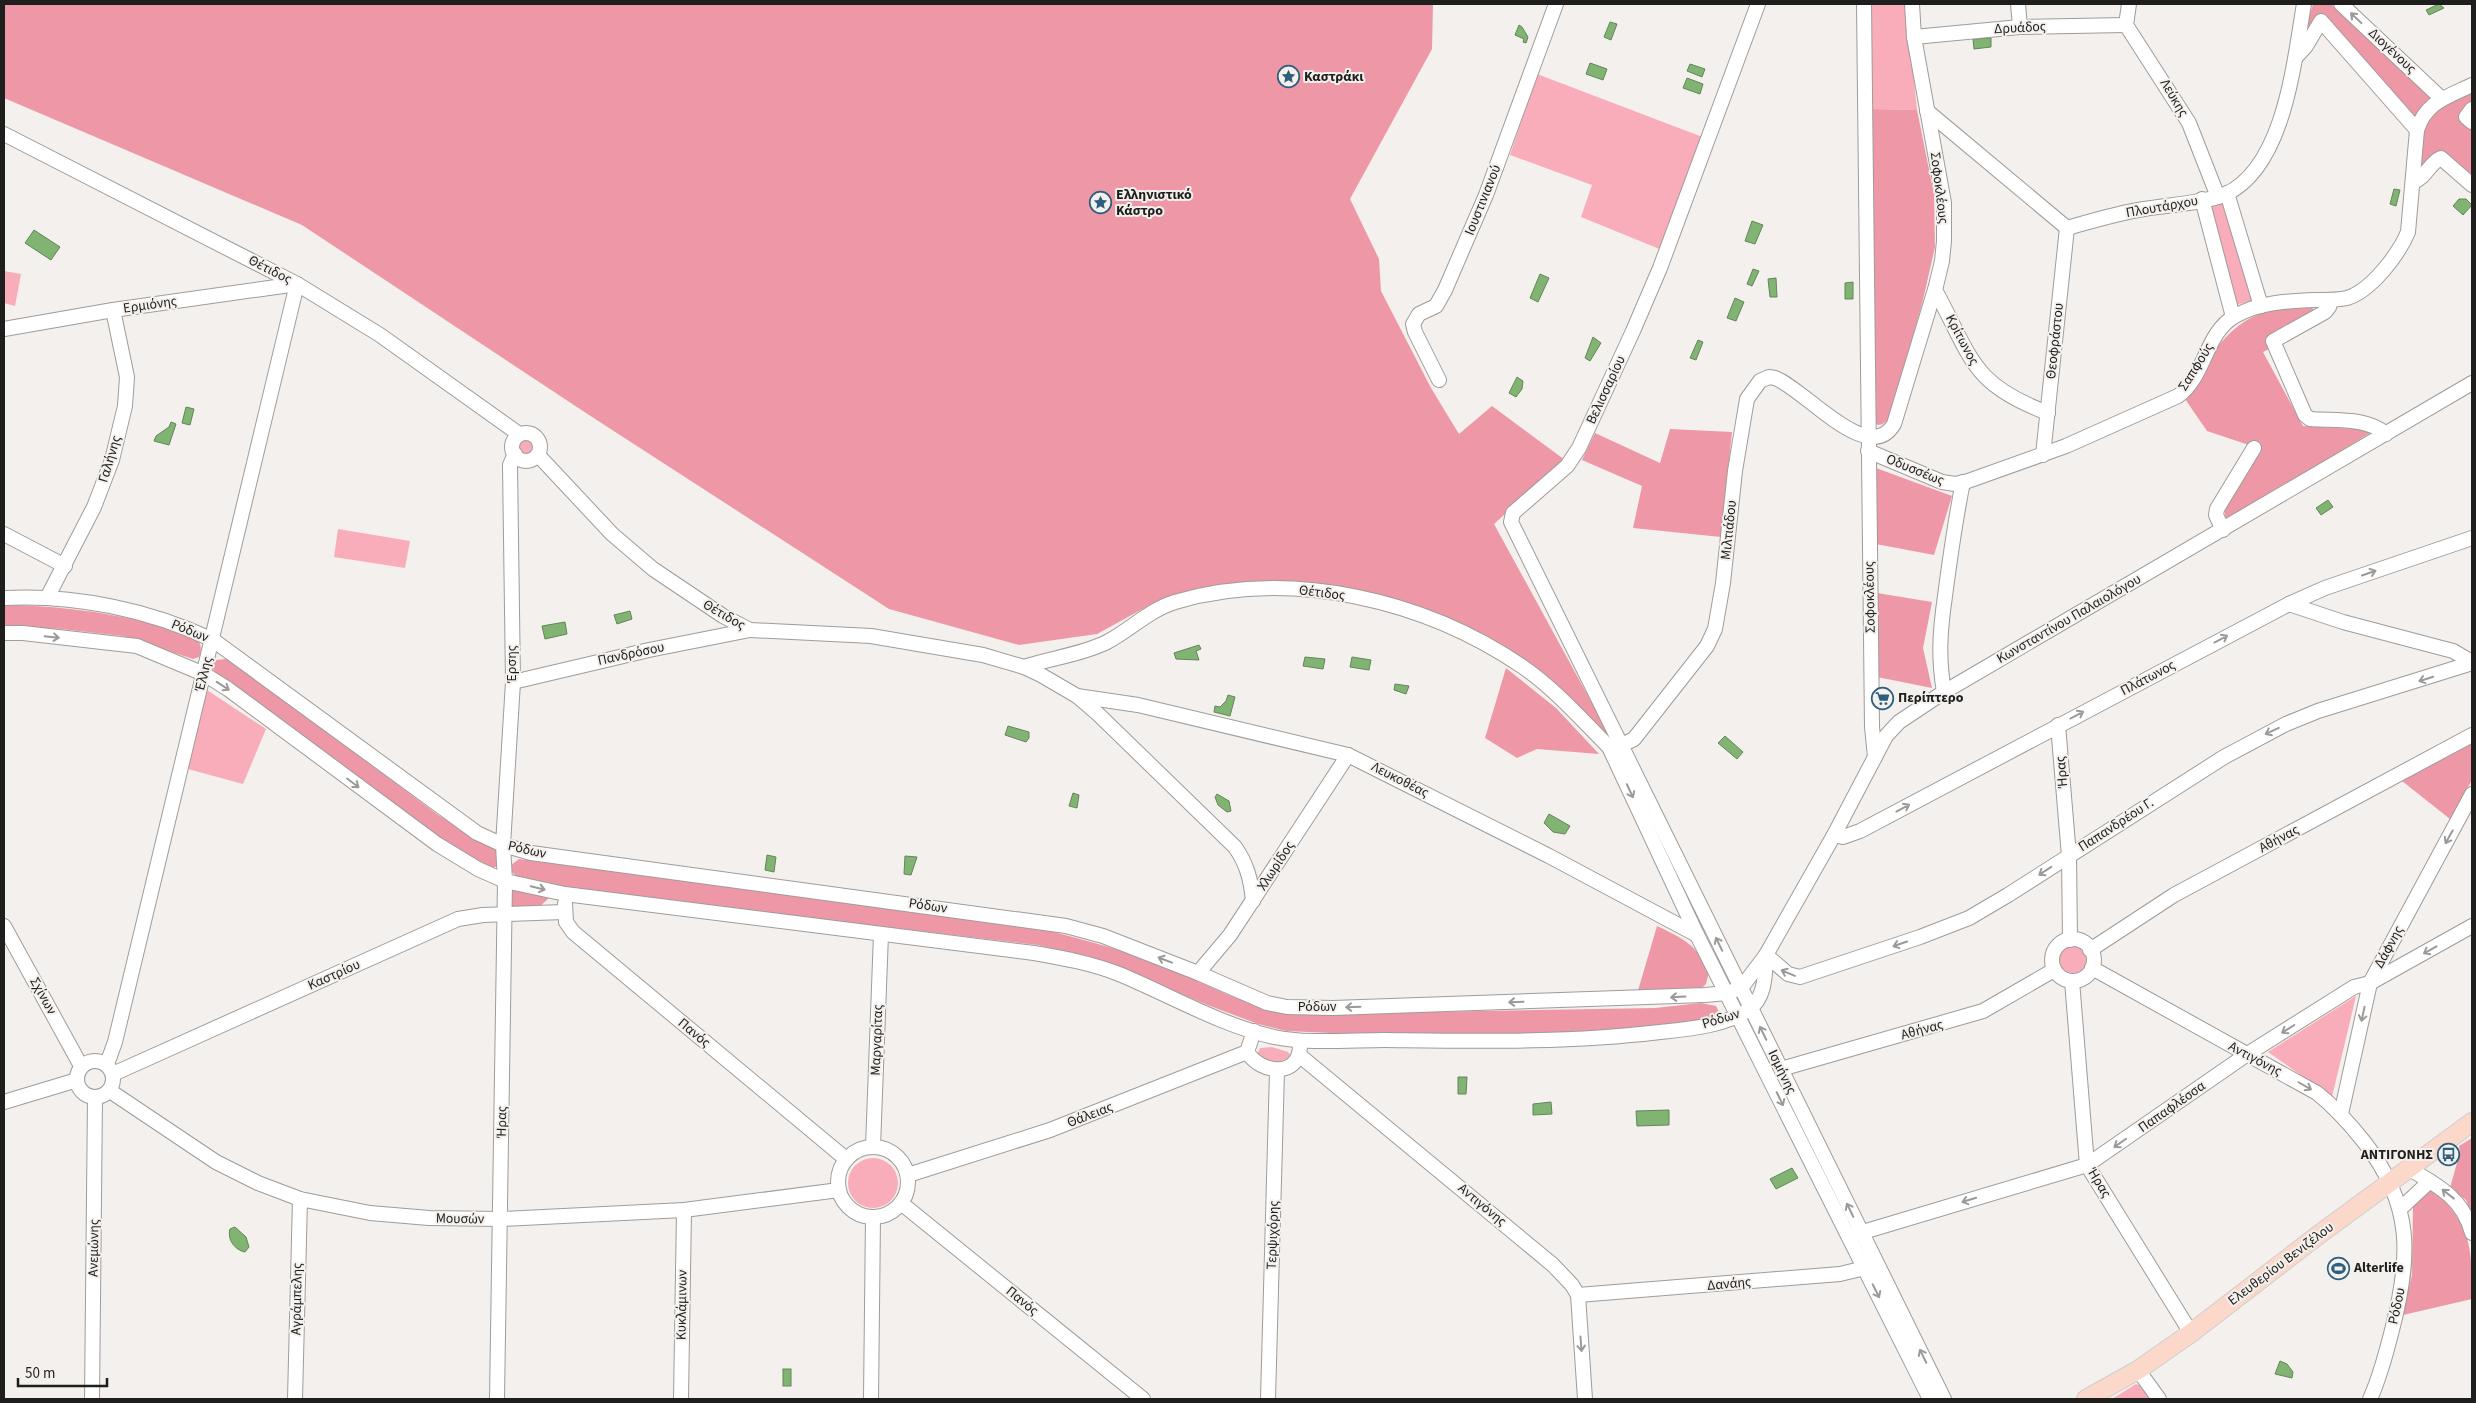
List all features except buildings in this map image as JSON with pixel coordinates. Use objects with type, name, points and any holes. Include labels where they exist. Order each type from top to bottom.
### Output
[{"type":"main road","name":"Ελευθερίου Βενιζέλου","points":[[2088,1399],[2138,1370],[2191,1333],[2317,1236],[2472,1122]]},
{"type":"street","name":"Ιουστινιανού","points":[[1439,380],[1415,332],[1413,324],[1419,314],[1436,306],[1452,274],[1486,195],[1556,4]]},
{"type":"street","name":"Βελισσαρίου","points":[[1616,746],[1511,518],[1513,513],[1567,466],[1579,448],[1634,331],[1660,268],[1758,4]]},
{"type":"street","name":"Σοφοκλέους","points":[[1864,4],[1872,726],[1875,757]]},
{"type":"street","name":"Σοφοκλέους","points":[[1869,444],[1889,432],[1894,424],[1935,290],[1944,252],[1944,213],[1914,37],[1912,4]]},
{"type":"street","points":[[2018,4],[2020,26]]},
{"type":"street","points":[[2126,25],[2129,4]]},
{"type":"street","points":[[2222,195],[2254,172],[2266,157],[2275,136],[2296,58],[2304,4]]},
{"type":"street","name":"Διογένους","points":[[2341,4],[2442,99]]},
{"type":"street","points":[[2296,58],[2306,46],[2321,21],[2417,130]]},
{"type":"street","name":"Δρυάδος","points":[[1914,37],[2020,26],[2126,25]]},
{"type":"street","name":"Λεύκης","points":[[2126,25],[2189,123],[2222,195],[2261,306]]},
{"type":"street","name":"Σαπφούς","points":[[1962,482],[2043,455],[2181,395],[2216,335],[2233,317],[2261,306],[2284,302],[2348,298],[2358,293],[2396,255],[2408,232],[2417,130],[2421,116],[2428,108],[2442,99],[2472,85]]},
{"type":"street","points":[[2472,109],[2466,117],[2472,122]]},
{"type":"street","points":[[1927,111],[2066,228]]},
{"type":"street","name":"Θέτιδος","points":[[4,134],[297,284],[380,335],[519,434],[528,433],[536,437],[540,444],[526,456],[653,569],[723,616],[750,630],[871,636],[982,655],[1024,667],[1077,696],[1235,847],[1247,866],[1251,880],[1253,901]]},
{"type":"street","points":[[2413,182],[2420,180],[2437,160],[2441,158],[2472,186]]},
{"type":"street","name":"Πλουτάρχου","points":[[2066,228],[2135,210],[2222,195]]},
{"type":"street","points":[[2202,199],[2233,317]]},
{"type":"street","name":"Θεοφράστου","points":[[2043,455],[2066,228]]},
{"type":"street","name":"Ερμιόνης","points":[[4,329],[113,310],[297,284]]},
{"type":"street","name":"Έλλης","points":[[110,1069],[297,284]]},
{"type":"street","name":"Κρίτωνος","points":[[1935,290],[1969,359],[1981,374],[2012,398],[2048,413]]},
{"type":"street","points":[[2331,300],[2330,307],[2325,312],[2273,341],[2305,415],[2310,419],[2367,423],[2377,426],[2386,434]]},
{"type":"street","name":"Γαλήνης","points":[[47,598],[94,507],[112,460],[125,406],[127,377],[113,310]]},
{"type":"street","name":"Μιλτιάδου","points":[[1616,746],[1634,739],[1647,724],[1707,646],[1715,629],[1723,583],[1735,471],[1750,392],[1764,378],[1775,378],[1790,386],[1869,444]]},
{"type":"street","name":"Κωνσταντίνου Παλαιολόγου","points":[[1766,955],[1834,835],[1886,736],[1899,722],[1944,692],[2472,383]]},
{"type":"street","name":"Έρσης","points":[[503,845],[513,682],[510,465],[526,456],[514,441],[519,434]]},
{"type":"street","name":"Οδυσσέως","points":[[1869,444],[1942,482],[1962,482]]},
{"type":"street","points":[[2222,530],[2216,515],[2217,509],[2254,448]]},
{"type":"street","points":[[1944,692],[1939,665],[1940,630],[1950,548],[1962,482]]},
{"type":"street","points":[[4,534],[65,566]]},
{"type":"street","name":"Πλάτωνος","points":[[1834,835],[1843,837],[1860,831],[2289,604],[2325,588],[2472,538]]},
{"type":"street","name":"Θέτιδος","points":[[1024,667],[1107,642],[1151,613],[1173,603],[1198,596],[1246,589],[1304,590],[1358,598],[1406,609],[1478,639],[1547,685],[1568,703],[1596,734],[1616,746]]},
{"type":"street","name":"Ρόδων","points":[[4,598],[70,600],[125,610],[175,624],[213,640],[448,813],[477,833],[503,845],[531,853],[1066,926],[1103,936],[1198,973],[1266,1003],[1287,1007],[1681,997],[1727,993],[1740,988],[1766,955]]},
{"type":"street","points":[[2289,604],[2343,622],[2453,651],[2472,663]]},
{"type":"street","name":"Πανδρόσου","points":[[513,682],[750,630]]},
{"type":"street","name":"Ρόδων","points":[[4,634],[23,633],[138,646],[204,674],[228,689],[437,844],[478,869],[505,881],[565,894],[1075,960],[1116,974],[1254,1031],[1287,1040],[1299,1048],[1552,1041],[1674,1030],[1738,1016],[1751,1008],[1761,993],[1765,981],[1766,955]]},
{"type":"street","name":"Παπανδρέου Γ.","points":[[1766,955],[1781,970],[1792,976],[1816,973],[1969,918],[2150,803],[2262,736],[2318,711],[2472,663]]},
{"type":"street","name":"Λευκοθέας","points":[[1077,696],[1138,705],[1348,755],[1549,856],[1698,935]]},
{"type":"street","name":"Ήρας","points":[[2058,725],[2069,856],[2070,940]]},
{"type":"street","name":"Αθήνας","points":[[2090,950],[2174,895],[2472,735]]},
{"type":"street","name":"Ισμήνης","points":[[1616,746],[1698,935],[1738,1016],[1855,1234]]},
{"type":"street","name":"Ισμήνης","points":[[1616,746],[1781,1069],[1930,1399]]},
{"type":"street","name":"Χλωρίδος","points":[[1198,973],[1230,935],[1348,755]]},
{"type":"street","name":"Δάφνης","points":[[2341,1114],[2370,983],[2472,794]]},
{"type":"street","name":"Ήρας","points":[[498,1399],[505,881],[503,845]]},
{"type":"street","points":[[564,912],[565,894]]},
{"type":"street","name":"Καστρίου","points":[[110,1069],[458,919],[483,914],[504,916],[564,912]]},
{"type":"street","name":"Πανός","points":[[564,912],[566,922],[573,932],[846,1159]]},
{"type":"street","name":"Σχίνων","points":[[4,926],[82,1066]]},
{"type":"street","name":"Παπαφλέσσα","points":[[1855,1234],[2087,1165],[2246,1055],[2354,987],[2370,983],[2472,926]]},
{"type":"street","name":"Μαργαρίτας","points":[[873,1146],[882,934]]},
{"type":"street","points":[[2064,941],[2082,942],[2090,950],[2093,956],[2092,968],[2084,978],[2072,981],[2059,976],[2054,970],[2052,964],[2054,950],[2064,941]]},
{"type":"street","name":"Αντιγόνης","points":[[2092,968],[2317,1094],[2341,1114],[2369,1148],[2391,1182]]},
{"type":"street","name":"Αθήνας","points":[[1781,1069],[1984,1011],[2054,970]]},
{"type":"street","name":"Ήρας","points":[[2072,981],[2087,1165],[2191,1333]]},
{"type":"street","points":[[1254,1031],[1247,1052],[1252,1060],[1264,1067],[1277,1071],[1290,1066],[1299,1048]]},
{"type":"street","name":"Αντιγόνης","points":[[1299,1048],[1553,1265],[1572,1285],[1578,1295]]},
{"type":"street","name":"Θάλειας","points":[[908,1175],[1050,1130],[1247,1052]]},
{"type":"street","points":[[97,1060],[110,1069],[114,1084],[110,1091],[103,1096],[86,1095],[80,1089],[77,1080],[82,1066],[97,1060]]},
{"type":"street","name":"Τερψιχόρης","points":[[1268,1399],[1277,1071]]},
{"type":"street","points":[[4,1102],[77,1080]]},
{"type":"street","name":"Μουσών","points":[[110,1091],[216,1162],[258,1183],[300,1200],[370,1213],[429,1218],[501,1219],[684,1210],[839,1190]]},
{"type":"street","name":"Ανεμώνης","points":[[92,1399],[95,1097]]},
{"type":"street","points":[[873,1146],[889,1150],[901,1160],[908,1175],[908,1190],[901,1204],[884,1216],[873,1217],[858,1213],[846,1204],[839,1190],[839,1173],[846,1159],[858,1150],[873,1146]]},
{"type":"street","points":[[2408,1168],[2451,1195],[2459,1203],[2472,1233]]},
{"type":"street","points":[[2400,1209],[2430,1181]]},
{"type":"street","name":"Ρόδου","points":[[2370,1399],[2380,1378],[2402,1283],[2404,1254],[2400,1209],[2391,1182]]},
{"type":"street","name":"Αγράμπελης","points":[[295,1399],[300,1200]]},
{"type":"street","name":"Πανός","points":[[901,1204],[1143,1399]]},
{"type":"street","name":"Κυκλάμινων","points":[[681,1399],[684,1210]]},
{"type":"street","points":[[871,1399],[873,1217]]},
{"type":"street","name":"Ισμήνης","points":[[1871,1267],[1944,1399]]},
{"type":"street","name":"Δανάης","points":[[1578,1295],[1840,1274],[1871,1267]]},
{"type":"street","points":[[1578,1295],[1585,1399]]},
{"type":"street","points":[[2138,1370],[2159,1399]]},
{"type":"shaded area","points":[[4,4],[1433,4],[1432,49],[1350,199],[1379,259],[1381,291],[1431,388],[1459,434],[1492,406],[1565,460],[1494,524],[1611,738],[1604,740],[1528,662],[1472,630],[1432,614],[1382,600],[1217,586],[1150,605],[1097,634],[1019,645],[889,609],[589,415],[302,225],[4,98]]},
{"type":"shaded area","points":[[1870,4],[1906,4],[1917,110],[1871,109]]},
{"type":"shaded area","points":[[2313,4],[2334,4],[2333,6],[2442,105],[2472,93],[2472,179],[2446,155],[2419,175],[2415,117],[2319,16],[2304,34]]},
{"type":"shaded area","points":[[2439,4],[2444,8],[2429,15],[2426,10]]},
{"type":"shaded area","points":[[1610,22],[1617,24],[1611,40],[1604,37]]},
{"type":"shaded area","points":[[1519,25],[1528,37],[1526,43],[1523,42],[1524,39],[1515,35]]},
{"type":"shaded area","points":[[1991,38],[1991,47],[1974,49],[1973,39]]},
{"type":"shaded area","points":[[1590,63],[1607,69],[1603,80],[1586,74]]},
{"type":"shaded area","points":[[1690,64],[1705,69],[1702,77],[1687,71]]},
{"type":"shaded area","points":[[1537,74],[1705,138],[1662,250],[1581,217],[1592,185],[1510,155]]},
{"type":"shaded area","points":[[1687,78],[1703,84],[1700,94],[1683,88]]},
{"type":"shaded area","points":[[1871,109],[1917,110],[1934,194],[1935,247],[1922,304],[1889,419],[1880,425],[1874,423]]},
{"type":"shaded area","points":[[2394,189],[2400,190],[2396,206],[2390,204]]},
{"type":"shaded area","points":[[2459,199],[2466,199],[2472,205],[2463,215],[2453,206]]},
{"type":"shaded area","points":[[2226,200],[2255,300],[2236,305],[2209,205]]},
{"type":"shaded area","points":[[1752,221],[1763,225],[1755,244],[1745,241]]},
{"type":"shaded area","points":[[34,230],[60,247],[51,260],[25,243]]},
{"type":"shaded area","points":[[1753,269],[1759,271],[1752,286],[1747,284]]},
{"type":"shaded area","points":[[4,271],[21,274],[15,306],[4,303]]},
{"type":"shaded area","points":[[1540,274],[1549,278],[1538,302],[1530,298]]},
{"type":"shaded area","points":[[1776,278],[1777,297],[1770,297],[1768,279]]},
{"type":"shaded area","points":[[1853,282],[1853,299],[1845,299],[1845,283]]},
{"type":"shaded area","points":[[1735,298],[1744,302],[1736,321],[1727,318]]},
{"type":"shaded area","points":[[2312,307],[2320,324],[2263,352],[2303,426],[2375,430],[2226,520],[2224,508],[2249,445],[2207,431],[2185,399],[2202,369],[2221,342],[2245,321],[2260,313],[2278,308]]},
{"type":"shaded area","points":[[1593,337],[1601,343],[1590,361],[1585,358]]},
{"type":"shaded area","points":[[1698,340],[1703,342],[1696,360],[1690,358]]},
{"type":"shaded area","points":[[1517,377],[1523,381],[1522,389],[1516,397],[1509,393]]},
{"type":"shaded area","points":[[186,407],[194,409],[190,425],[182,423]]},
{"type":"shaded area","points":[[171,422],[176,424],[169,445],[154,441],[156,436],[169,427]]},
{"type":"shaded area","points":[[1670,429],[1732,432],[1721,537],[1633,528],[1642,486],[1582,460],[1595,433],[1660,463]]},
{"type":"shaded area","points":[[526,439],[532,441],[534,447],[532,453],[526,455],[520,453],[518,447],[520,441]]},
{"type":"shaded area","points":[[1876,468],[1952,496],[1934,555],[1876,544]]},
{"type":"shaded area","points":[[2328,500],[2333,507],[2321,515],[2316,508]]},
{"type":"shaded area","points":[[338,529],[410,541],[405,568],[334,557]]},
{"type":"shaded area","points":[[1877,593],[1932,602],[1923,648],[1932,688],[1877,677]]},
{"type":"shaded area","points":[[4,606],[54,607],[91,612],[146,622],[183,632],[199,642],[201,648],[199,657],[193,659],[123,636],[61,629],[4,626]]},
{"type":"shaded area","points":[[630,611],[632,619],[617,624],[614,615]]},
{"type":"shaded area","points":[[565,622],[567,634],[545,639],[542,626]]},
{"type":"shaded area","points":[[1199,645],[1201,649],[1196,651],[1199,660],[1176,659],[1174,653]]},
{"type":"shaded area","points":[[1305,657],[1325,659],[1323,669],[1303,666]]},
{"type":"shaded area","points":[[1352,657],[1371,660],[1369,670],[1350,667]]},
{"type":"shaded area","points":[[226,659],[238,665],[438,815],[497,851],[500,858],[497,866],[491,869],[431,833],[216,675],[212,667],[216,660]]},
{"type":"shaded area","points":[[1506,668],[1556,708],[1599,754],[1537,749],[1517,758],[1485,738]]},
{"type":"shaded area","points":[[1395,684],[1409,686],[1406,694],[1394,690]]},
{"type":"shaded area","points":[[207,690],[266,729],[243,784],[188,769]]},
{"type":"shaded area","points":[[1228,695],[1235,697],[1230,716],[1214,712],[1215,706],[1220,707],[1226,701]]},
{"type":"shaded area","points":[[1008,726],[1029,732],[1029,738],[1026,742],[1005,735]]},
{"type":"shaded area","points":[[1725,736],[1743,752],[1737,759],[1718,743]]},
{"type":"shaded area","points":[[2472,741],[2472,780],[2450,819],[2402,781]]},
{"type":"shaded area","points":[[1073,793],[1079,795],[1077,808],[1069,806]]},
{"type":"shaded area","points":[[1217,794],[1229,801],[1231,811],[1227,812],[1218,805],[1215,797]]},
{"type":"shaded area","points":[[1549,814],[1570,826],[1565,834],[1553,832],[1544,823]]},
{"type":"shaded area","points":[[767,855],[776,857],[774,872],[765,870]]},
{"type":"shaded area","points":[[905,856],[917,857],[911,875],[904,874]]},
{"type":"shaded area","points":[[519,859],[1020,924],[1129,954],[1163,966],[1255,1005],[1294,1014],[1655,1008],[1701,1003],[1716,1006],[1720,1014],[1716,1018],[1601,1033],[1397,1036],[1286,1031],[1258,1024],[1210,1006],[1088,956],[1037,945],[575,890],[518,878],[510,870],[511,865]]},
{"type":"shaded area","points":[[509,886],[549,898],[536,910],[509,909]]},
{"type":"shaded area","points":[[1657,926],[1688,943],[1704,963],[1709,972],[1706,984],[1698,992],[1637,994]]},
{"type":"shaded area","points":[[2073,945],[2083,949],[2087,959],[2083,969],[2073,973],[2063,969],[2059,959],[2063,949]]},
{"type":"shaded area","points":[[2356,996],[2332,1097],[2268,1052]]},
{"type":"shaded area","points":[[1272,1047],[1288,1052],[1291,1056],[1288,1062],[1271,1064],[1257,1054],[1260,1048]]},
{"type":"shaded area","points":[[1458,1077],[1467,1077],[1466,1094],[1458,1094]]},
{"type":"shaded area","points":[[1551,1102],[1552,1114],[1533,1115],[1533,1104]]},
{"type":"shaded area","points":[[1669,1110],[1669,1125],[1637,1126],[1636,1111]]},
{"type":"shaded area","points":[[2472,1138],[2472,1215],[2466,1200],[2450,1188],[2460,1152],[2459,1146]]},
{"type":"shaded area","points":[[868,1158],[878,1158],[891,1165],[898,1178],[898,1188],[891,1201],[878,1208],[868,1208],[859,1204],[852,1197],[848,1188],[848,1178],[852,1169],[859,1162]]},
{"type":"shaded area","points":[[1792,1168],[1798,1178],[1776,1189],[1770,1179]]},
{"type":"shaded area","points":[[2432,1189],[2455,1214],[2467,1238],[2470,1251],[2472,1299],[2403,1315],[2412,1275],[2413,1206],[2428,1190]]},
{"type":"shaded area","points":[[235,1227],[246,1237],[249,1247],[245,1252],[235,1247],[231,1241],[230,1229]]},
{"type":"shaded area","points":[[2280,1361],[2287,1364],[2293,1372],[2292,1378],[2275,1374]]},
{"type":"shaded area","points":[[783,1369],[791,1369],[791,1386],[783,1386]]},
{"type":"shaded area","points":[[2136,1384],[2151,1399],[2112,1399]]},
{"type":"place","name":"Καστράκι","points":[[1288,77]]},
{"type":"place","name":"Ελληνιστικό Κάστρο","points":[[1100,203]]},
{"type":"place","name":"Περίπτερο","points":[[1882,698]]},
{"type":"place","name":"ΑΝΤΙΓΟΝΗΣ","points":[[2449,1155]]},
{"type":"place","name":"Alterlife","points":[[2338,1268]]}]
